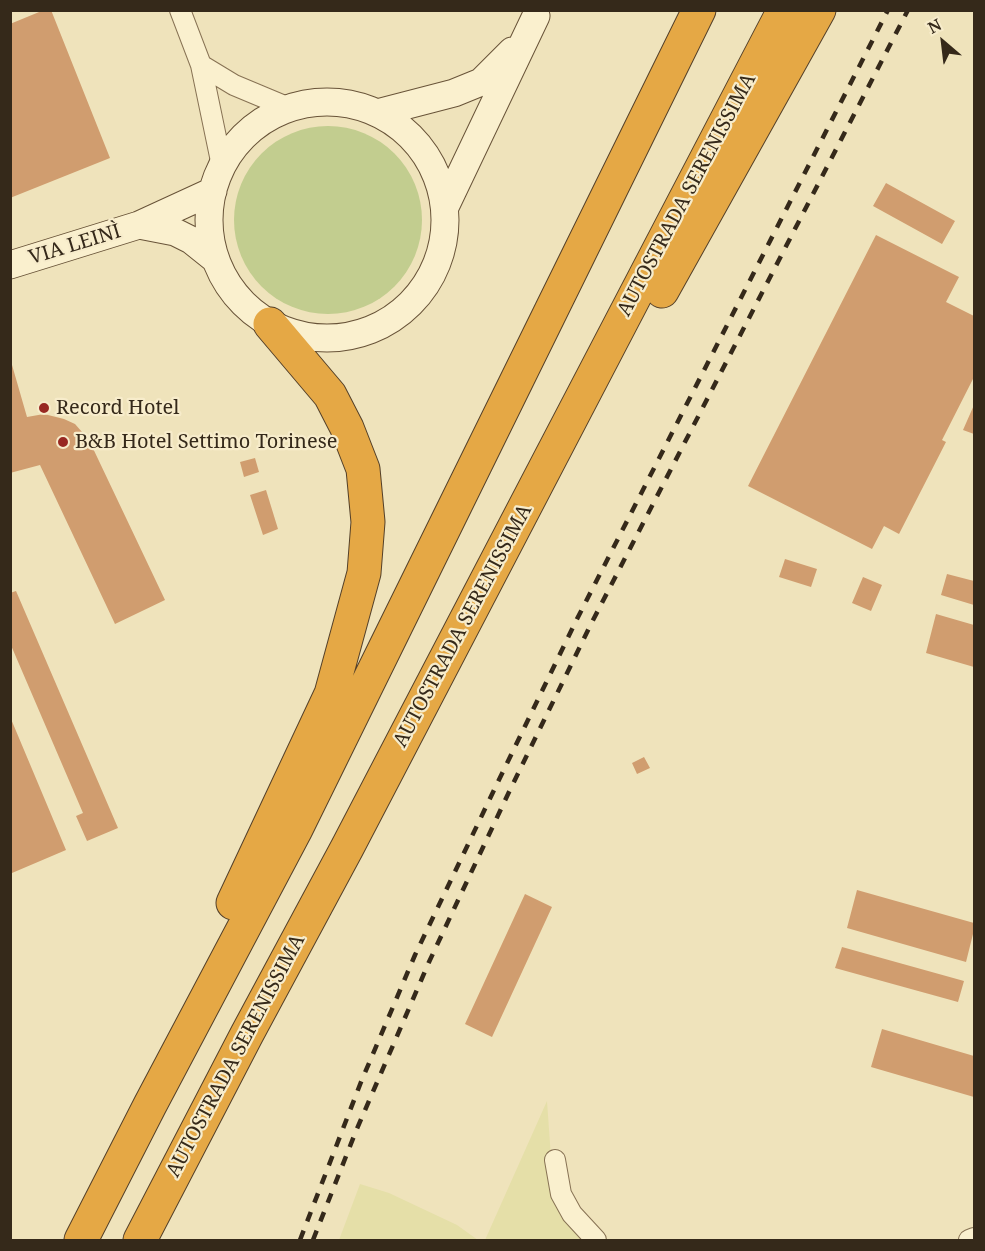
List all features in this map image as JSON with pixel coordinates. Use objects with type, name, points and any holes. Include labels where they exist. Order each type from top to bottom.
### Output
[{"type":"highway","points":[[81,1240],[296,829],[699,10]]},
{"type":"highway","name":"AUTOSTRADA SERENISSIMA","points":[[140,1240],[784,10]]},
{"type":"highway","points":[[247,1034],[819,10]]},
{"type":"highway","points":[[150,1105],[235,899],[331,694],[364,573],[368,522],[363,469],[330,395],[270,324]]},
{"type":"main road","points":[[377,113],[454,93],[481,82],[511,53],[538,13]]},
{"type":"main road","points":[[445,207],[538,13]]},
{"type":"main road","points":[[319,102],[349,104],[377,113],[411,136],[434,168],[445,207],[444,244],[431,278],[408,307],[377,328],[341,338],[304,336],[270,324],[247,307],[228,285],[216,260],[209,226],[213,191],[222,166],[240,142],[262,122],[289,108],[319,102]]},
{"type":"main road","name":"VIA LEINÌ","points":[[10,265],[139,225],[213,191]]},
{"type":"main road","name":"VIA LEINÌ","points":[[139,225],[175,232],[192,240],[216,260]]},
{"type":"street","points":[[180,10],[201,65],[222,166]]},
{"type":"street","points":[[201,65],[234,85],[289,108]]},
{"type":"street","points":[[555,1160],[561,1194],[572,1214],[596,1240]]},
{"type":"street","points":[[969,1240],[975,1238]]},
{"type":"shaded area","points":[[547,1101],[554,1200],[585,1240],[485,1240]]},
{"type":"shaded area","points":[[360,1184],[389,1193],[457,1225],[478,1240],[339,1240]]},
{"type":"green space","points":[[328,126],[364,133],[388,147],[401,160],[415,184],[422,220],[415,256],[401,280],[388,293],[364,307],[328,314],[292,307],[268,293],[255,280],[241,256],[234,220],[241,184],[255,160],[268,147],[292,133]]},
{"type":"building","points":[[44,10],[51,10],[110,158],[10,198],[10,24]]},
{"type":"building","points":[[886,183],[955,221],[942,244],[873,206]]},
{"type":"building","points":[[876,235],[959,277],[946,302],[974,316],[974,377],[942,440],[946,442],[899,534],[884,526],[872,549],[748,486]]},
{"type":"building","points":[[10,358],[27,417],[44,414],[64,419],[75,424],[89,440],[165,600],[115,624],[40,465],[10,473]]},
{"type":"building","points":[[974,405],[974,434],[963,430]]},
{"type":"building","points":[[255,458],[259,472],[244,477],[240,462]]},
{"type":"building","points":[[266,490],[278,529],[263,535],[250,495]]},
{"type":"building","points":[[785,559],[817,569],[811,587],[779,577]]},
{"type":"building","points":[[947,574],[974,581],[974,605],[941,595]]},
{"type":"building","points":[[863,577],[882,585],[871,611],[852,603]]},
{"type":"building","points":[[16,591],[118,828],[87,841],[76,816],[83,813],[10,643],[10,593]]},
{"type":"building","points":[[936,614],[974,625],[974,667],[926,653]]},
{"type":"building","points":[[11,719],[66,850],[12,873],[11,870]]},
{"type":"building","points":[[644,757],[650,768],[637,774],[632,763]]},
{"type":"building","points":[[857,890],[974,923],[966,962],[847,928]]},
{"type":"building","points":[[525,894],[552,907],[492,1037],[465,1024]]},
{"type":"building","points":[[842,947],[964,981],[958,1002],[835,968]]},
{"type":"building","points":[[882,1029],[974,1056],[974,1097],[871,1067]]},
{"type":"railway","points":[[300,1240],[361,1082],[415,955],[577,619],[888,10]]},
{"type":"railway","points":[[313,1240],[356,1131],[429,962],[509,792],[590,626],[908,10]]},
{"type":"place","name":"Record Hotel","points":[[44,408]]},
{"type":"place","name":"B&B Hotel Settimo Torinese","points":[[63,442]]}]
